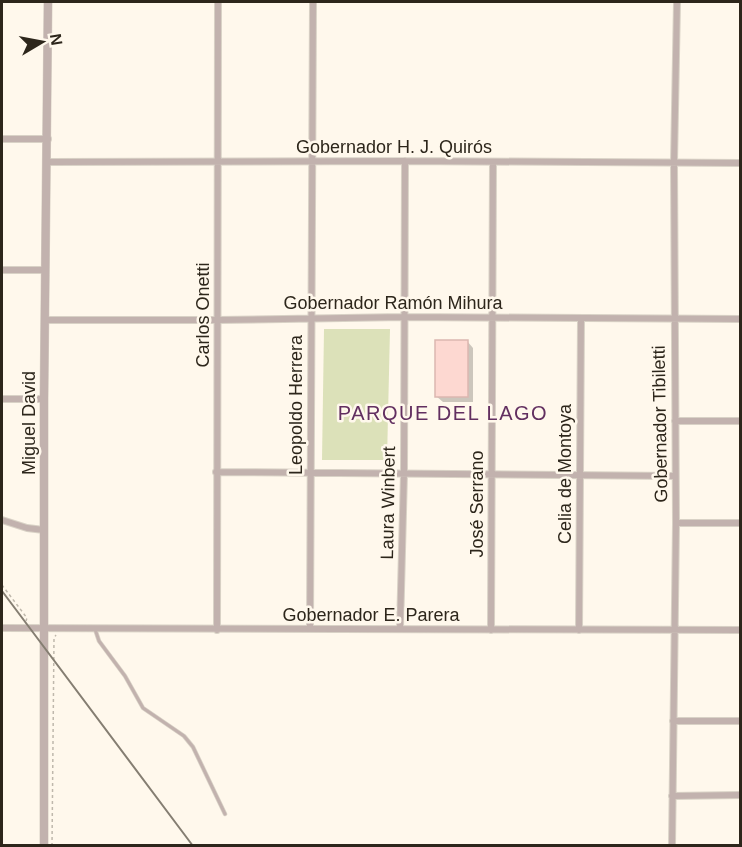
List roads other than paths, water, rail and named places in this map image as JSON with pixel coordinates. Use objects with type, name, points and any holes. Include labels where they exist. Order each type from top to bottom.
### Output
[{"type":"street","name":"Miguel David","points":[[44,846],[44,399],[48,2]]},
{"type":"street","name":"Carlos Onetti","points":[[217,630],[218,2]]},
{"type":"street","name":"Leopoldo Herrera","points":[[310,629],[312,2]]},
{"type":"street","name":"Gobernador Tibiletti","points":[[672,846],[676,523],[674,163],[677,2]]},
{"type":"street","points":[[2,139],[48,139]]},
{"type":"street","name":"Laura Winbert","points":[[400,629],[404,473],[405,161]]},
{"type":"street","name":"Gobernador H. J. Quirós","points":[[48,162],[741,163]]},
{"type":"street","name":"José Serrano","points":[[491,630],[493,162]]},
{"type":"street","points":[[2,270],[45,270]]},
{"type":"street","name":"Gobernador Ramón Mihura","points":[[45,320],[403,317],[741,319]]},
{"type":"street","name":"Celia de Montoya","points":[[579,630],[581,318]]},
{"type":"street","points":[[2,399],[44,399]]},
{"type":"street","points":[[675,421],[741,421]]},
{"type":"street","points":[[216,472],[675,476]]},
{"type":"street","points":[[2,520],[27,528],[44,530]]},
{"type":"street","points":[[676,523],[741,523]]},
{"type":"street","name":"Gobernador E. Parera","points":[[2,628],[741,630]]},
{"type":"street","points":[[673,721],[741,722]]},
{"type":"street","points":[[672,796],[741,795]]},
{"type":"lane","points":[[95,629],[99,641],[125,676],[143,708],[184,736],[193,747],[225,813]]},
{"type":"railway","points":[[2,591],[193,846]]},
{"type":"district","name":"PARQUE DEL LAGO","points":[[443,413]]}]
